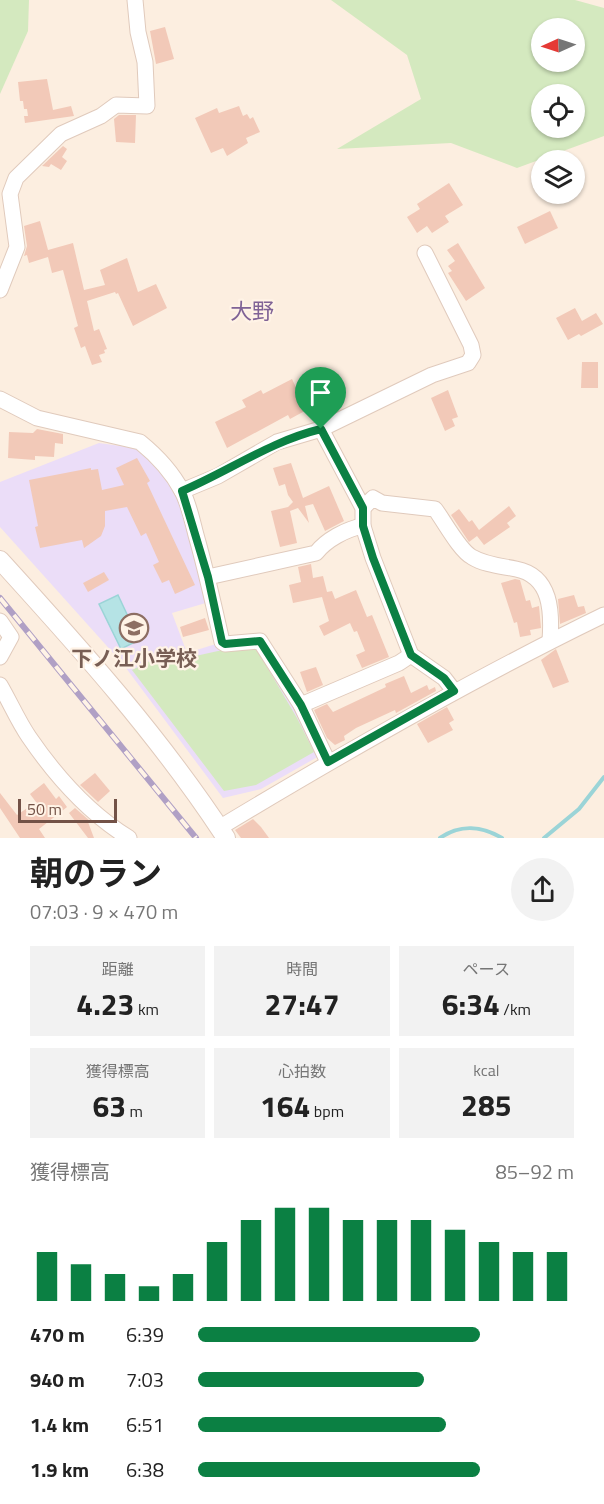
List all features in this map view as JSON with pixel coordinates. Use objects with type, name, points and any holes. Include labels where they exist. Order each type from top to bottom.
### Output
[{"type":"street","points":[[0,290],[16,248],[10,194],[16,178],[61,134],[101,116],[116,105],[147,105],[145,62],[138,32],[135,0]]},
{"type":"street","points":[[182,491],[218,476],[277,442],[321,429],[432,375],[468,363],[472,358],[471,345],[424,252]]},
{"type":"street","points":[[0,399],[37,418],[140,442],[169,471],[182,491],[208,577],[222,642],[225,644],[260,641],[301,705],[328,762]]},
{"type":"street","points":[[321,429],[363,508],[363,526],[396,621],[411,655],[444,678],[454,691]]},
{"type":"street","points":[[363,508],[373,498],[382,503],[435,509],[468,555],[528,573],[539,583],[550,603],[550,641]]},
{"type":"street","points":[[208,577],[316,553],[321,547],[352,528],[363,526]]},
{"type":"street","points":[[0,560],[118,691],[168,753],[223,833],[328,762],[454,691],[604,615]]},
{"type":"street","points":[[0,621],[10,637],[9,645],[0,657]]},
{"type":"street","points":[[301,705],[388,668],[411,655]]},
{"type":"street","points":[[0,685],[28,737],[53,769],[97,813],[129,838]]},
{"type":"shaded area","name":"下ノ江小学校","points":[[99,443],[142,449],[161,469],[183,505],[209,602],[172,613],[187,653],[219,643],[260,648],[321,755],[261,789],[223,798],[123,664],[0,527],[0,482]]},
{"type":"green space","points":[[0,0],[29,0],[28,31],[0,94]]},
{"type":"green space","points":[[331,0],[575,0],[604,8],[604,136],[566,150],[531,150],[531,163],[517,168],[451,143],[337,149],[421,99],[407,55]]},
{"type":"green space","points":[[250,648],[257,650],[314,752],[256,785],[224,791],[132,670],[170,651],[182,659],[218,651]]},
{"type":"water","points":[[118,595],[139,640],[121,649],[99,604]]},
{"type":"building","points":[[165,27],[174,59],[156,64],[150,31]]},
{"type":"building","points":[[47,79],[53,110],[71,106],[74,116],[25,123],[24,116],[28,116],[27,109],[24,109],[23,101],[20,101],[18,82]]},
{"type":"building","points":[[239,106],[243,116],[247,114],[250,119],[253,117],[260,132],[246,138],[248,143],[227,156],[223,148],[211,153],[195,118],[217,108],[219,113]]},
{"type":"building","points":[[119,115],[136,115],[135,143],[116,142],[114,119]]},
{"type":"building","points":[[63,146],[67,149],[62,157],[67,161],[61,170],[51,164],[49,167],[42,166]]},
{"type":"building","points":[[449,183],[463,205],[445,216],[449,222],[432,233],[427,226],[417,233],[407,217],[420,209],[417,204]]},
{"type":"building","points":[[550,211],[558,228],[525,244],[517,227]]},
{"type":"building","points":[[40,221],[48,250],[73,243],[84,290],[105,285],[100,270],[127,258],[138,292],[156,284],[167,308],[133,326],[118,293],[87,301],[94,331],[99,329],[107,349],[104,350],[105,353],[99,355],[102,362],[92,365],[85,346],[81,348],[74,328],[78,326],[63,270],[52,273],[48,257],[29,263],[27,255],[24,256],[27,246],[24,226]]},
{"type":"building","points":[[458,243],[485,288],[466,301],[448,273],[452,271],[448,266],[455,261],[447,250]]},
{"type":"building","points":[[575,308],[582,321],[596,313],[603,324],[568,340],[556,318]]},
{"type":"building","points":[[582,362],[598,362],[598,388],[581,388]]},
{"type":"building","points":[[292,379],[301,398],[307,396],[312,407],[290,419],[288,415],[227,448],[215,422],[246,407],[242,400],[261,390],[263,394]]},
{"type":"building","points":[[448,390],[458,417],[452,419],[455,426],[445,431],[431,398]]},
{"type":"building","points":[[37,429],[63,434],[63,444],[55,443],[54,457],[35,456],[35,460],[8,458],[9,432],[33,433]]},
{"type":"building","points":[[137,458],[150,481],[147,483],[195,585],[175,594],[169,580],[162,583],[153,565],[159,562],[146,533],[141,536],[127,507],[105,511],[105,526],[101,536],[84,548],[82,540],[40,548],[29,480],[91,468],[91,470],[98,469],[102,490],[124,485],[116,468]]},
{"type":"building","points":[[291,463],[303,498],[329,486],[344,521],[325,531],[313,504],[305,506],[309,523],[298,508],[290,511],[297,543],[280,547],[271,511],[288,507],[293,502],[285,484],[279,486],[273,468]]},
{"type":"building","points":[[509,506],[516,516],[507,523],[510,527],[484,545],[477,536],[469,542],[451,515],[459,509],[469,522],[472,520],[479,530]]},
{"type":"building","points":[[311,564],[313,578],[323,576],[327,592],[332,591],[335,599],[356,590],[367,617],[372,615],[389,657],[362,668],[356,655],[365,651],[357,631],[354,632],[350,623],[324,636],[319,626],[329,621],[322,597],[293,603],[289,585],[301,582],[298,567]]},
{"type":"building","points":[[104,572],[109,580],[88,592],[83,583]]},
{"type":"building","points":[[520,580],[526,601],[530,600],[532,608],[539,606],[541,628],[530,630],[531,635],[520,637],[517,622],[514,623],[501,583]]},
{"type":"building","points":[[574,595],[578,607],[584,606],[586,613],[560,624],[558,599]]},
{"type":"building","points":[[205,618],[209,630],[183,637],[180,627]]},
{"type":"building","points":[[556,649],[569,682],[553,688],[541,660]]},
{"type":"building","points":[[316,667],[323,685],[307,692],[300,672]]},
{"type":"building","points":[[404,676],[411,693],[427,685],[429,690],[435,687],[436,691],[396,713],[395,710],[356,728],[344,736],[345,740],[335,745],[327,738],[314,710],[327,704],[333,712]]},
{"type":"building","points":[[447,707],[454,720],[449,723],[453,730],[428,743],[417,724]]},
{"type":"building","points":[[95,773],[110,791],[98,802],[80,785]]},
{"type":"building","points":[[44,783],[56,799],[59,796],[67,807],[39,829],[45,838],[20,838],[0,808],[0,793],[17,815],[36,802],[30,794]]},
{"type":"building","points":[[75,808],[90,821],[88,822],[94,838],[88,838],[69,813]]},
{"type":"building","points":[[253,819],[269,838],[241,838],[235,830]]},
{"type":"waterway","points":[[544,838],[579,809],[604,777]]},
{"type":"waterway","points":[[440,838],[455,830],[471,828],[487,831],[502,838]]},
{"type":"railway","points":[[0,598],[196,838]]},
{"type":"place","name":"下ノ江小学校","points":[[134,628]]},
{"type":"district","name":"大野","points":[[252,311]]},
{"type":"route","points":[[321,429],[363,508],[363,526],[373,558],[411,655],[422,665],[444,678],[454,691],[328,762],[301,705],[260,641],[223,644],[208,577],[182,491],[218,476],[277,442],[321,429]]}]
